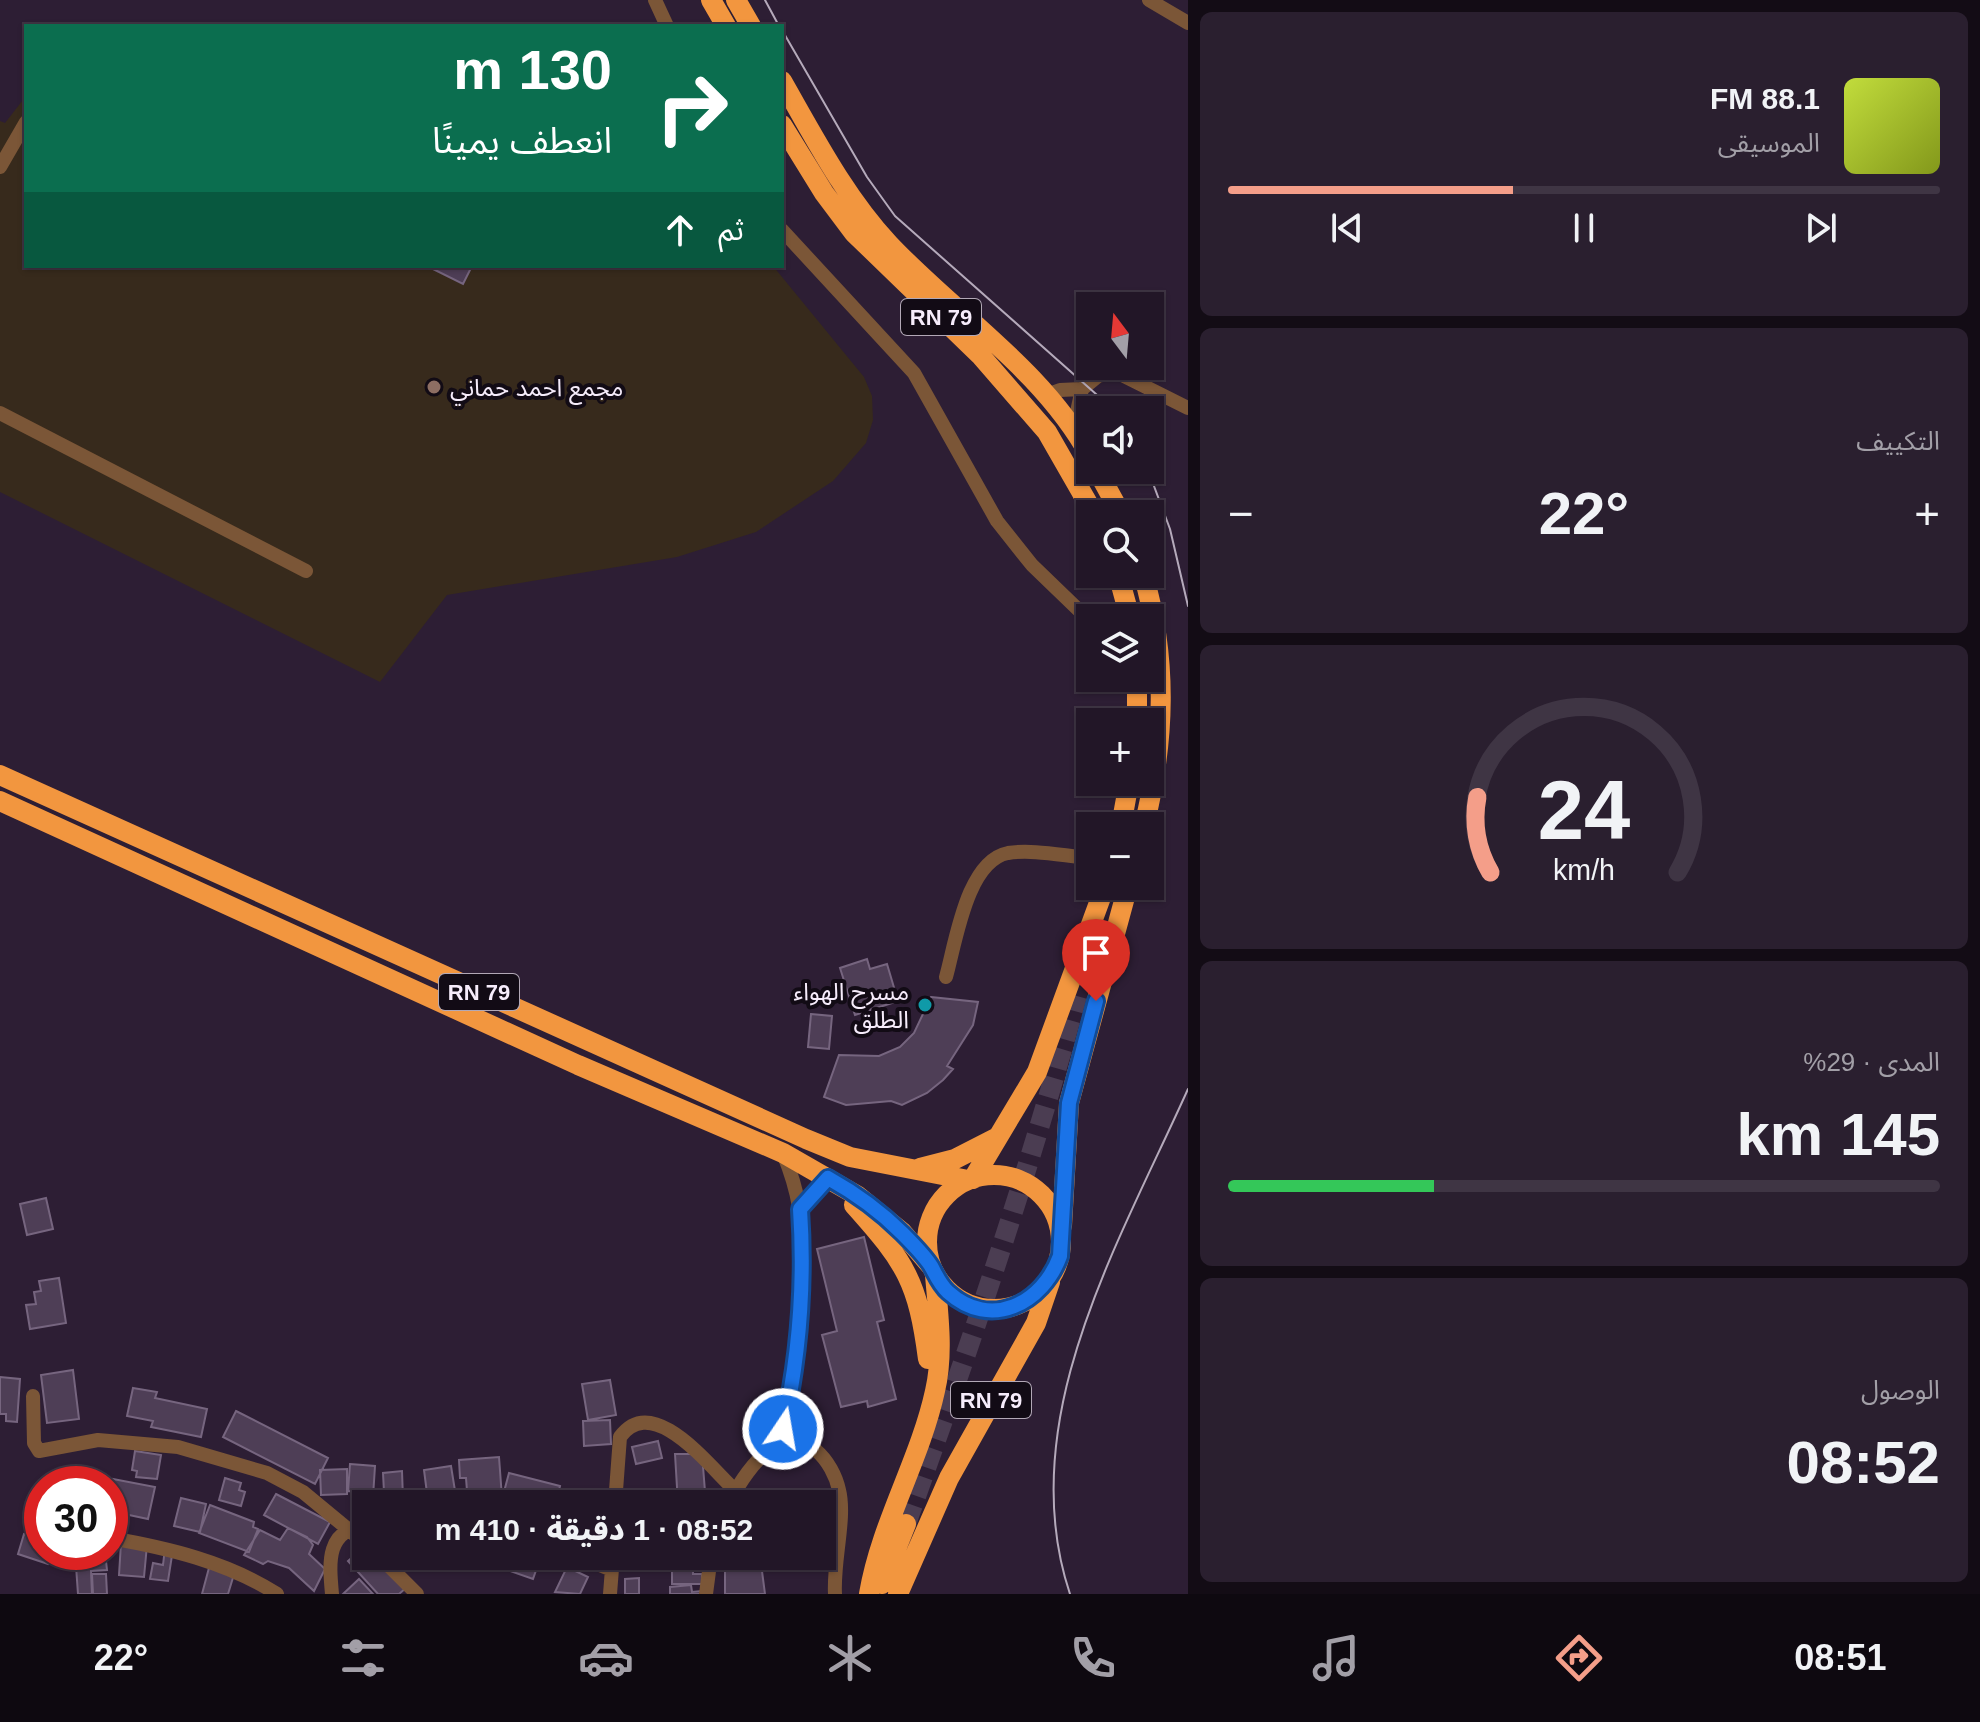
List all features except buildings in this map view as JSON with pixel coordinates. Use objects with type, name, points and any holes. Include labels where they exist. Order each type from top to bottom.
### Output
[{"type":"highway","points":[[711,0],[725,24]]},
{"type":"highway","points":[[736,0],[750,24]]},
{"type":"highway","points":[[784,84],[839,177],[889,243],[1046,395],[1076,435]]},
{"type":"highway","name":"RN 79","points":[[784,128],[824,193],[854,233],[980,355],[1047,432],[1086,500]]},
{"type":"highway","points":[[1147,588],[1156,624],[1163,698],[1158,760],[1147,812]]},
{"type":"highway","name":"RN 79","points":[[0,775],[806,1139],[850,1157],[970,1180]]},
{"type":"highway","name":"RN 79","points":[[0,801],[578,1065],[783,1153],[877,1211],[932,1270],[939,1365],[925,1425],[884,1537],[869,1594]]},
{"type":"highway","points":[[970,1180],[1037,1072],[1099,900]]},
{"type":"highway","points":[[1077,996],[1101,900]]},
{"type":"highway","points":[[1061,1234],[1051,1207],[1030,1186],[1012,1178],[992,1175],[970,1180],[951,1191],[937,1206],[929,1225],[926,1245],[932,1270],[947,1291],[964,1303],[983,1309],[1004,1309],[1023,1303],[1040,1292],[1053,1276],[1060,1256],[1069,1103],[1124,900]]},
{"type":"highway","points":[[917,1169],[955,1159],[998,1137]]},
{"type":"highway","name":"RN 79","points":[[830,1180],[899,1256],[915,1289],[928,1362],[925,1425]]},
{"type":"highway","name":"RN 79","points":[[898,1594],[949,1478],[1036,1323],[1053,1276]]},
{"type":"highway","points":[[878,1594],[906,1524]]},
{"type":"street","points":[[655,0],[666,24]]},
{"type":"street","points":[[1149,0],[1188,23]]},
{"type":"street","points":[[0,167],[24,125]]},
{"type":"street","points":[[784,232],[863,314],[914,373],[997,521],[1032,565],[1076,607]]},
{"type":"street","points":[[1046,395],[1060,390],[1082,389],[1098,376],[1116,372],[1188,408]]},
{"type":"street","points":[[1073,430],[1082,389]]},
{"type":"street","points":[[0,413],[306,571]]},
{"type":"street","points":[[946,977],[973,884],[992,859],[1015,852],[1076,857]]},
{"type":"street","points":[[738,1490],[775,1446],[783,1429],[792,1387],[800,1306],[800,1209],[783,1153]]},
{"type":"street","points":[[800,1209],[830,1180]]},
{"type":"street","points":[[33,1396],[34,1443],[39,1451],[98,1440],[178,1447],[267,1473],[303,1492],[352,1531]]},
{"type":"street","points":[[616,1490],[620,1437],[625,1430],[643,1423],[670,1430],[726,1490]]},
{"type":"street","points":[[775,1446],[791,1441],[804,1443],[820,1452],[831,1468],[841,1507],[834,1555],[835,1594]]},
{"type":"street","points":[[332,1594],[332,1554],[336,1540],[352,1526]]},
{"type":"street","points":[[128,1541],[160,1547],[234,1571],[277,1594]]},
{"type":"street","points":[[393,1570],[417,1594]]},
{"type":"street","points":[[610,1594],[612,1570]]},
{"type":"street","points":[[706,1594],[709,1570]]},
{"type":"shaded area","name":"مجمع احمد حماني","points":[[24,99],[24,268],[775,268],[864,377],[872,396],[873,420],[866,443],[833,481],[756,532],[677,557],[447,595],[380,682],[0,492],[0,121],[5,123]]},
{"type":"tunnel","points":[[906,1524],[997,1262],[1077,996]]},
{"type":"tram line","points":[[765,0],[778,24]]},
{"type":"tram line","points":[[784,33],[867,177],[895,216],[1098,396]]},
{"type":"tram line","points":[[1153,484],[1170,529],[1188,606]]},
{"type":"tram line","points":[[1070,1594],[1056,1529],[1054,1464],[1064,1399],[1081,1334],[1105,1271],[1188,1089]]},
{"type":"place","name":"مجمع احمد حماني","points":[[434,387]]},
{"type":"place","name":"مسرح الهواء الطلق","points":[[925,1005]]},
{"type":"route","points":[[783,1429],[792,1387],[800,1306],[800,1209],[812,1192],[828,1178],[858,1196],[902,1232],[947,1291],[964,1303],[983,1309],[1004,1309],[1023,1303],[1040,1292],[1053,1276],[1060,1256],[1069,1103],[1076,1067],[1096,1001]]}]
